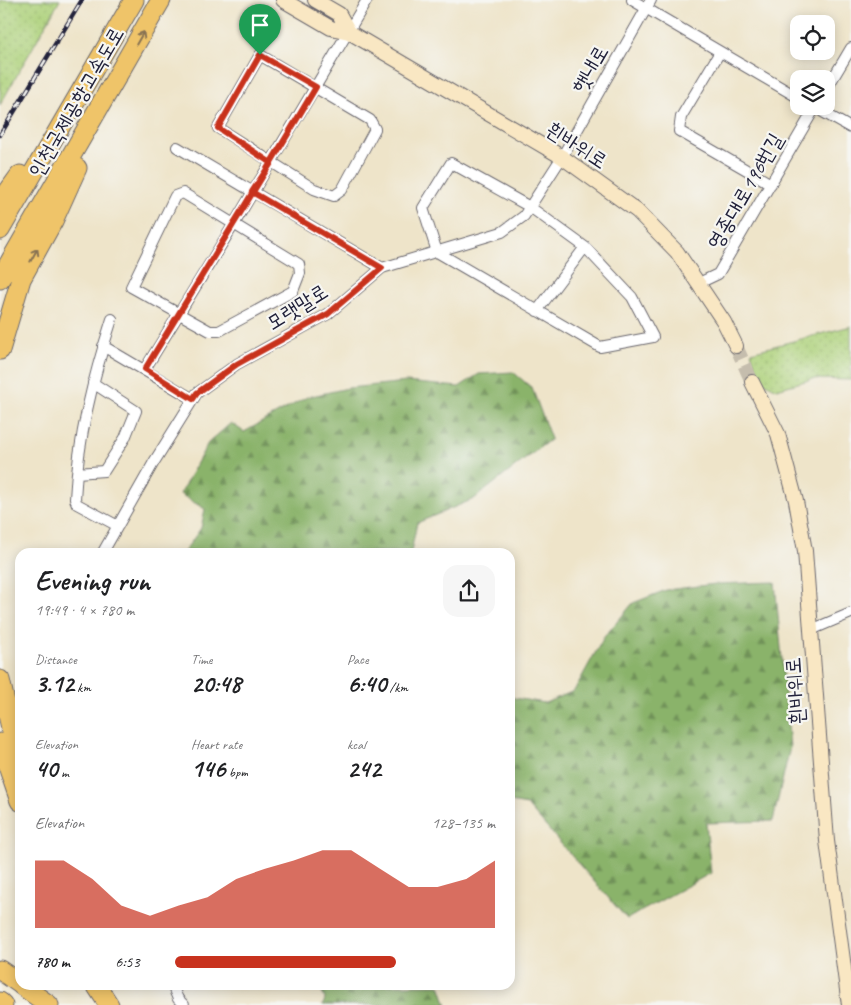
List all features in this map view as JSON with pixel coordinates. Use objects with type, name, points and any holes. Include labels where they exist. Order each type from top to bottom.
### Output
[{"type":"highway","name":"인천국제공항고속도로","points":[[0,230],[134,0]]},
{"type":"highway","name":"인천국제공항고속도로","points":[[0,278],[161,0]]},
{"type":"highway","points":[[0,318],[53,220],[118,76]]},
{"type":"highway","points":[[0,203],[58,130]]},
{"type":"highway","points":[[0,350],[21,280]]},
{"type":"highway","points":[[0,680],[15,745]]},
{"type":"highway","points":[[0,743],[15,786]]},
{"type":"highway","points":[[0,970],[15,981]]},
{"type":"highway","points":[[28,990],[49,1005]]},
{"type":"highway","points":[[99,990],[109,1005]]},
{"type":"highway","points":[[0,1002],[3,1005]]},
{"type":"street","name":"흰바위로","points":[[283,0],[331,28],[349,32],[562,157],[637,211],[677,252],[724,322],[736,346]]},
{"type":"street","name":"흰바위로","points":[[315,0],[339,14],[349,32]]},
{"type":"street","points":[[145,369],[271,163],[367,0]]},
{"type":"street","points":[[632,0],[649,4],[720,52],[790,93]]},
{"type":"street","name":"햇내로","points":[[562,157],[649,4]]},
{"type":"street","points":[[835,75],[851,48]]},
{"type":"street","points":[[720,52],[680,118],[679,131],[771,184]]},
{"type":"street","points":[[260,55],[316,87],[370,120],[375,130],[342,190],[334,196],[314,189],[218,128],[260,55]]},
{"type":"street","name":"영종대로196번길","points":[[699,284],[718,274],[810,115]]},
{"type":"street","name":"영종대로196번길","points":[[829,115],[851,128]]},
{"type":"street","points":[[177,147],[382,268]]},
{"type":"street","name":"모랫말로","points":[[106,548],[154,462],[197,393],[237,364],[328,314],[382,268],[502,232],[524,216],[562,157]]},
{"type":"street","points":[[451,163],[530,207],[585,247],[632,297],[653,337],[600,347],[437,252],[423,208],[451,163]]},
{"type":"street","points":[[183,192],[234,224],[299,264],[300,273],[294,291],[219,331],[210,331],[130,287],[175,196],[183,192]]},
{"type":"street","points":[[537,311],[585,247]]},
{"type":"street","points":[[112,319],[93,383],[80,438],[77,504],[118,526]]},
{"type":"street","points":[[103,346],[193,399]]},
{"type":"street","name":"흰바위로","points":[[752,382],[778,434],[796,501],[805,550],[827,841],[849,1005]]},
{"type":"street","points":[[77,473],[104,471],[125,438],[136,411],[93,383]]},
{"type":"street","points":[[811,630],[851,613]]},
{"type":"street","points":[[174,990],[184,1005]]},
{"type":"green space","points":[[0,0],[60,0],[0,105]]},
{"type":"green space","points":[[851,326],[851,380],[812,379],[777,389],[760,380],[751,352]]},
{"type":"green space","points":[[513,372],[532,388],[551,439],[474,499],[417,523],[412,548],[187,548],[201,528],[205,509],[180,494],[208,443],[231,423],[244,432],[307,397],[348,388],[406,382],[459,387],[479,374]]},
{"type":"green space","points":[[775,582],[790,747],[773,821],[706,823],[711,873],[627,919],[527,805],[515,803],[515,698],[545,703],[574,691],[604,637],[633,603],[666,590],[715,584]]},
{"type":"green space","points":[[321,990],[442,990],[447,1005],[323,1005],[325,999]]},
{"type":"tunnel","points":[[736,346],[752,382]]},
{"type":"railway","points":[[0,135],[82,0]]},
{"type":"route","points":[[260,55],[218,128],[271,163],[252,192],[382,268],[328,314],[237,364],[197,393],[193,399],[145,369],[252,192],[271,163],[316,87],[260,55]]}]
